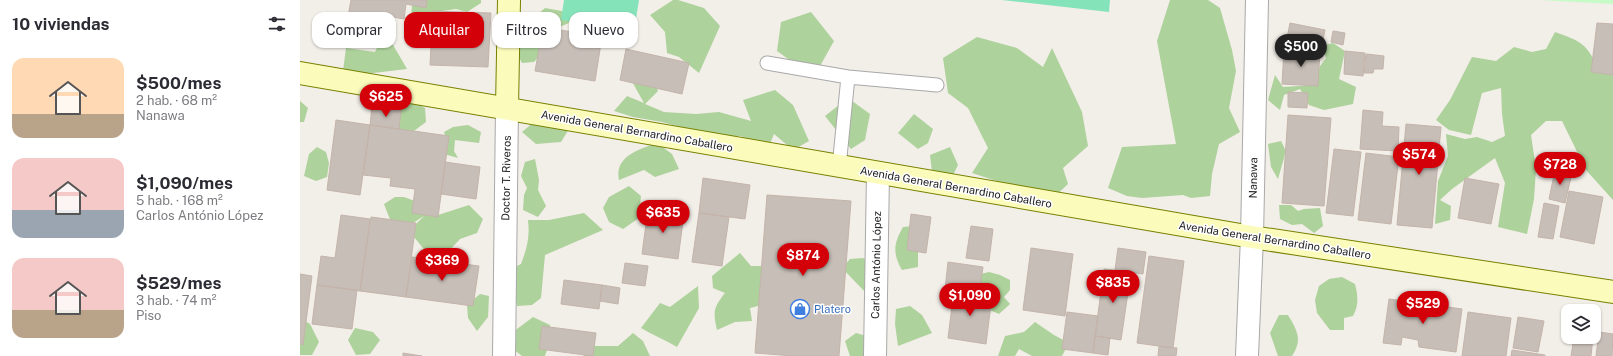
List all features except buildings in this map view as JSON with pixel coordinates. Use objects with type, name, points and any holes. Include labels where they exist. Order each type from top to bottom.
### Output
[{"type":"main road","name":"Doctor T. Riveros","points":[[507,108],[509,0]]},
{"type":"main road","name":"Avenida General Bernardino Caballero","points":[[300,73],[1252,237],[1613,292]]},
{"type":"street","name":"Nanawa","points":[[1247,356],[1252,237],[1257,0]]},
{"type":"street","name":"Doctor T. Riveros","points":[[504,356],[507,108]]},
{"type":"street","name":"Carlos António López","points":[[874,356],[878,173]]},
{"type":"lane","points":[[767,63],[848,77],[937,85]]},
{"type":"lane","points":[[839,167],[848,77]]},
{"type":"green space","points":[[421,0],[481,0],[481,3],[467,12],[456,9],[441,12],[411,12],[412,6]]},
{"type":"green space","points":[[564,0],[639,0],[637,12],[569,12],[569,21],[561,20]]},
{"type":"green space","points":[[673,0],[678,0],[704,8],[720,26],[699,73],[679,57],[667,53],[665,32],[650,15]]},
{"type":"green space","points":[[1002,0],[1110,0],[1109,12]]},
{"type":"green space","points":[[1170,0],[1208,0],[1220,8],[1232,50],[1236,71],[1229,108],[1240,132],[1219,144],[1212,174],[1210,196],[1191,198],[1183,195],[1142,198],[1127,196],[1108,188],[1122,147],[1176,144],[1157,41]]},
{"type":"green space","points":[[1540,0],[1613,0],[1613,4]]},
{"type":"green space","points":[[545,8],[562,11],[569,20],[569,23],[561,26],[561,12],[540,12]]},
{"type":"green space","points":[[811,12],[834,41],[820,66],[798,66],[777,51],[781,22]]},
{"type":"green space","points":[[1555,32],[1582,44],[1590,53],[1599,69],[1613,73],[1613,200],[1586,170],[1562,121],[1546,121],[1531,135],[1536,169],[1534,199],[1527,234],[1498,227],[1505,183],[1495,158],[1452,189],[1440,200],[1451,206],[1450,220],[1435,224],[1438,181],[1448,156],[1446,134],[1465,139],[1477,137],[1492,142],[1505,136],[1501,88],[1482,93],[1471,135],[1449,130],[1436,120],[1450,100],[1472,57],[1496,61],[1514,47],[1532,52],[1546,49]]},
{"type":"green space","points":[[977,37],[1017,48],[1043,67],[1052,48],[1082,112],[1088,146],[1063,168],[1068,184],[1052,199],[972,173],[988,148],[968,108],[948,93],[943,58]]},
{"type":"green space","points":[[1333,43],[1345,51],[1339,79],[1356,87],[1353,104],[1324,110],[1309,105],[1300,89],[1284,95],[1280,110],[1268,100],[1275,75],[1283,87],[1315,85],[1320,66],[1326,58],[1322,46]]},
{"type":"green space","points":[[346,48],[375,52],[377,48],[395,48],[407,69],[365,74],[343,71]]},
{"type":"green space","points":[[515,48],[542,48],[543,52],[534,62],[522,63]]},
{"type":"green space","points":[[630,78],[653,78],[658,91],[645,104],[664,112],[696,114],[719,112],[751,121],[743,100],[775,90],[793,105],[809,141],[793,150],[774,134],[769,146],[740,136],[714,136],[662,122],[633,117],[614,111],[627,96],[644,103]]},
{"type":"green space","points":[[848,98],[870,114],[865,140],[851,149],[825,116]]},
{"type":"green space","points":[[300,101],[308,108],[304,122],[300,122]]},
{"type":"green space","points":[[412,101],[425,108],[426,122],[414,131],[400,134],[393,121],[400,104]]},
{"type":"green space","points":[[914,114],[933,129],[928,143],[918,149],[898,133]]},
{"type":"green space","points":[[535,121],[569,129],[561,142],[536,144],[522,132]]},
{"type":"green space","points":[[468,125],[481,132],[479,143],[455,140],[454,151],[458,158],[444,154],[448,147],[444,132],[453,127]]},
{"type":"green space","points":[[1281,141],[1286,151],[1278,179],[1271,167],[1268,144]]},
{"type":"green space","points":[[657,143],[672,154],[679,169],[655,177],[644,170],[619,180],[618,172],[624,159],[636,151]]},
{"type":"green space","points":[[317,147],[326,152],[329,163],[327,177],[316,181],[304,176],[309,154]]},
{"type":"green space","points":[[950,147],[958,165],[950,181],[932,172],[930,155]]},
{"type":"green space","points":[[535,159],[539,180],[538,190],[546,206],[538,217],[523,210],[524,195],[527,188],[521,176],[525,162]]},
{"type":"green space","points":[[629,186],[641,196],[639,218],[623,229],[609,222],[603,208],[609,197]]},
{"type":"green space","points":[[395,197],[404,197],[420,203],[426,215],[435,216],[469,205],[483,219],[477,233],[460,239],[446,254],[427,253],[414,237],[416,224],[424,216],[408,226],[391,222],[384,204]]},
{"type":"green space","points":[[1279,205],[1291,205],[1298,211],[1320,208],[1323,226],[1314,233],[1302,224],[1292,225],[1280,219]]},
{"type":"green space","points":[[584,213],[603,230],[545,255],[541,298],[532,305],[517,306],[513,284],[515,267],[521,264],[526,248],[529,232],[528,220],[549,220]]},
{"type":"green space","points":[[915,226],[918,240],[918,267],[902,270],[897,258],[895,248],[896,243],[903,227]]},
{"type":"green space","points":[[740,253],[751,266],[762,266],[765,285],[762,305],[750,308],[752,321],[735,322],[717,330],[715,310],[725,293],[713,288],[712,276]]},
{"type":"green space","points":[[863,258],[880,268],[866,293],[842,268],[850,259]]},
{"type":"green space","points":[[989,272],[1010,280],[1010,290],[1004,297],[1010,304],[999,314],[990,310],[992,298],[985,298],[977,290],[976,275]]},
{"type":"green space","points":[[1342,277],[1355,284],[1357,304],[1353,316],[1344,318],[1344,330],[1330,330],[1317,313],[1315,300],[1319,286],[1329,279]]},
{"type":"green space","points":[[698,286],[699,308],[677,347],[641,328],[660,303],[670,307]]},
{"type":"green space","points":[[480,294],[489,296],[488,317],[477,331],[468,318],[467,305]]},
{"type":"green space","points":[[910,306],[922,315],[932,333],[898,346],[895,324],[896,309]]},
{"type":"green space","points":[[1279,315],[1288,315],[1298,335],[1297,345],[1292,356],[1278,356],[1270,333]]},
{"type":"green space","points":[[533,317],[550,325],[551,337],[545,356],[522,356],[509,346],[513,332]]},
{"type":"green space","points":[[300,318],[310,324],[319,342],[312,355],[300,355]]},
{"type":"green space","points":[[1035,322],[1069,343],[1062,356],[1032,356],[1019,349],[1015,356],[998,356],[1005,336],[1024,332]]},
{"type":"green space","points":[[355,328],[373,332],[380,340],[370,354],[356,355],[348,340]]},
{"type":"green space","points":[[633,333],[643,341],[650,356],[583,356],[590,346],[618,346]]},
{"type":"green space","points":[[856,333],[870,337],[871,356],[850,356],[845,341]]},
{"type":"place","name":"Platero","points":[[800,309]]}]
